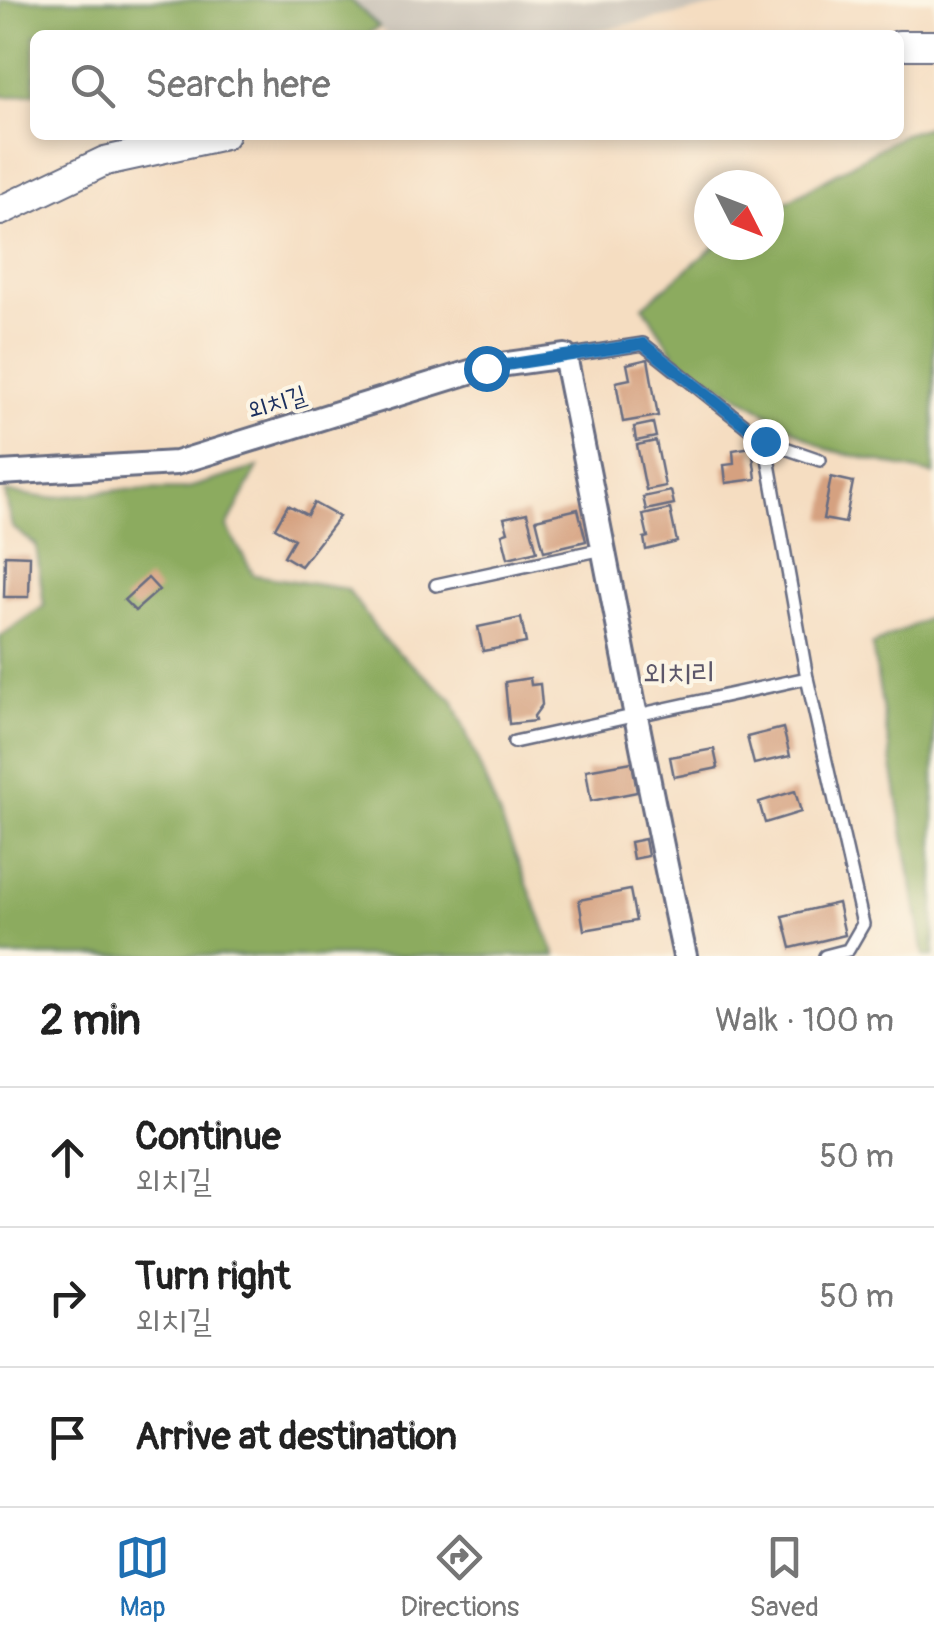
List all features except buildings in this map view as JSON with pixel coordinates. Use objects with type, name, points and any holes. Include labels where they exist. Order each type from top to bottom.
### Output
[{"type":"street","points":[[904,45],[934,45]]},
{"type":"street","points":[[0,210],[105,161],[201,140]]},
{"type":"street","points":[[565,356],[685,956]]},
{"type":"street","name":"외치길","points":[[0,473],[176,463],[486,368],[565,356]]},
{"type":"lane","name":"외치길","points":[[565,356],[643,344],[765,441],[820,460]]},
{"type":"lane","points":[[765,441],[808,678],[863,924],[848,950],[825,956]]},
{"type":"lane","points":[[436,585],[605,549]]},
{"type":"lane","points":[[514,742],[808,678]]},
{"type":"shaded area","points":[[351,0],[750,0],[601,30],[382,30]]},
{"type":"green space","points":[[0,0],[351,0],[379,27],[30,30],[30,94],[0,95]]},
{"type":"green space","points":[[934,125],[934,475],[826,449],[678,359],[643,306],[698,260],[784,260],[784,203],[894,140],[904,140],[904,134]]},
{"type":"green space","points":[[258,467],[227,527],[254,575],[347,589],[384,640],[453,700],[556,956],[0,956],[0,637],[44,606],[36,545],[12,527],[5,492],[48,498],[120,490],[185,489]]},
{"type":"green space","points":[[934,615],[934,956],[924,956],[872,645]]},
{"type":"district","name":"외치리","points":[[679,673]]},
{"type":"route","points":[[486,368],[643,344],[765,441]]}]
